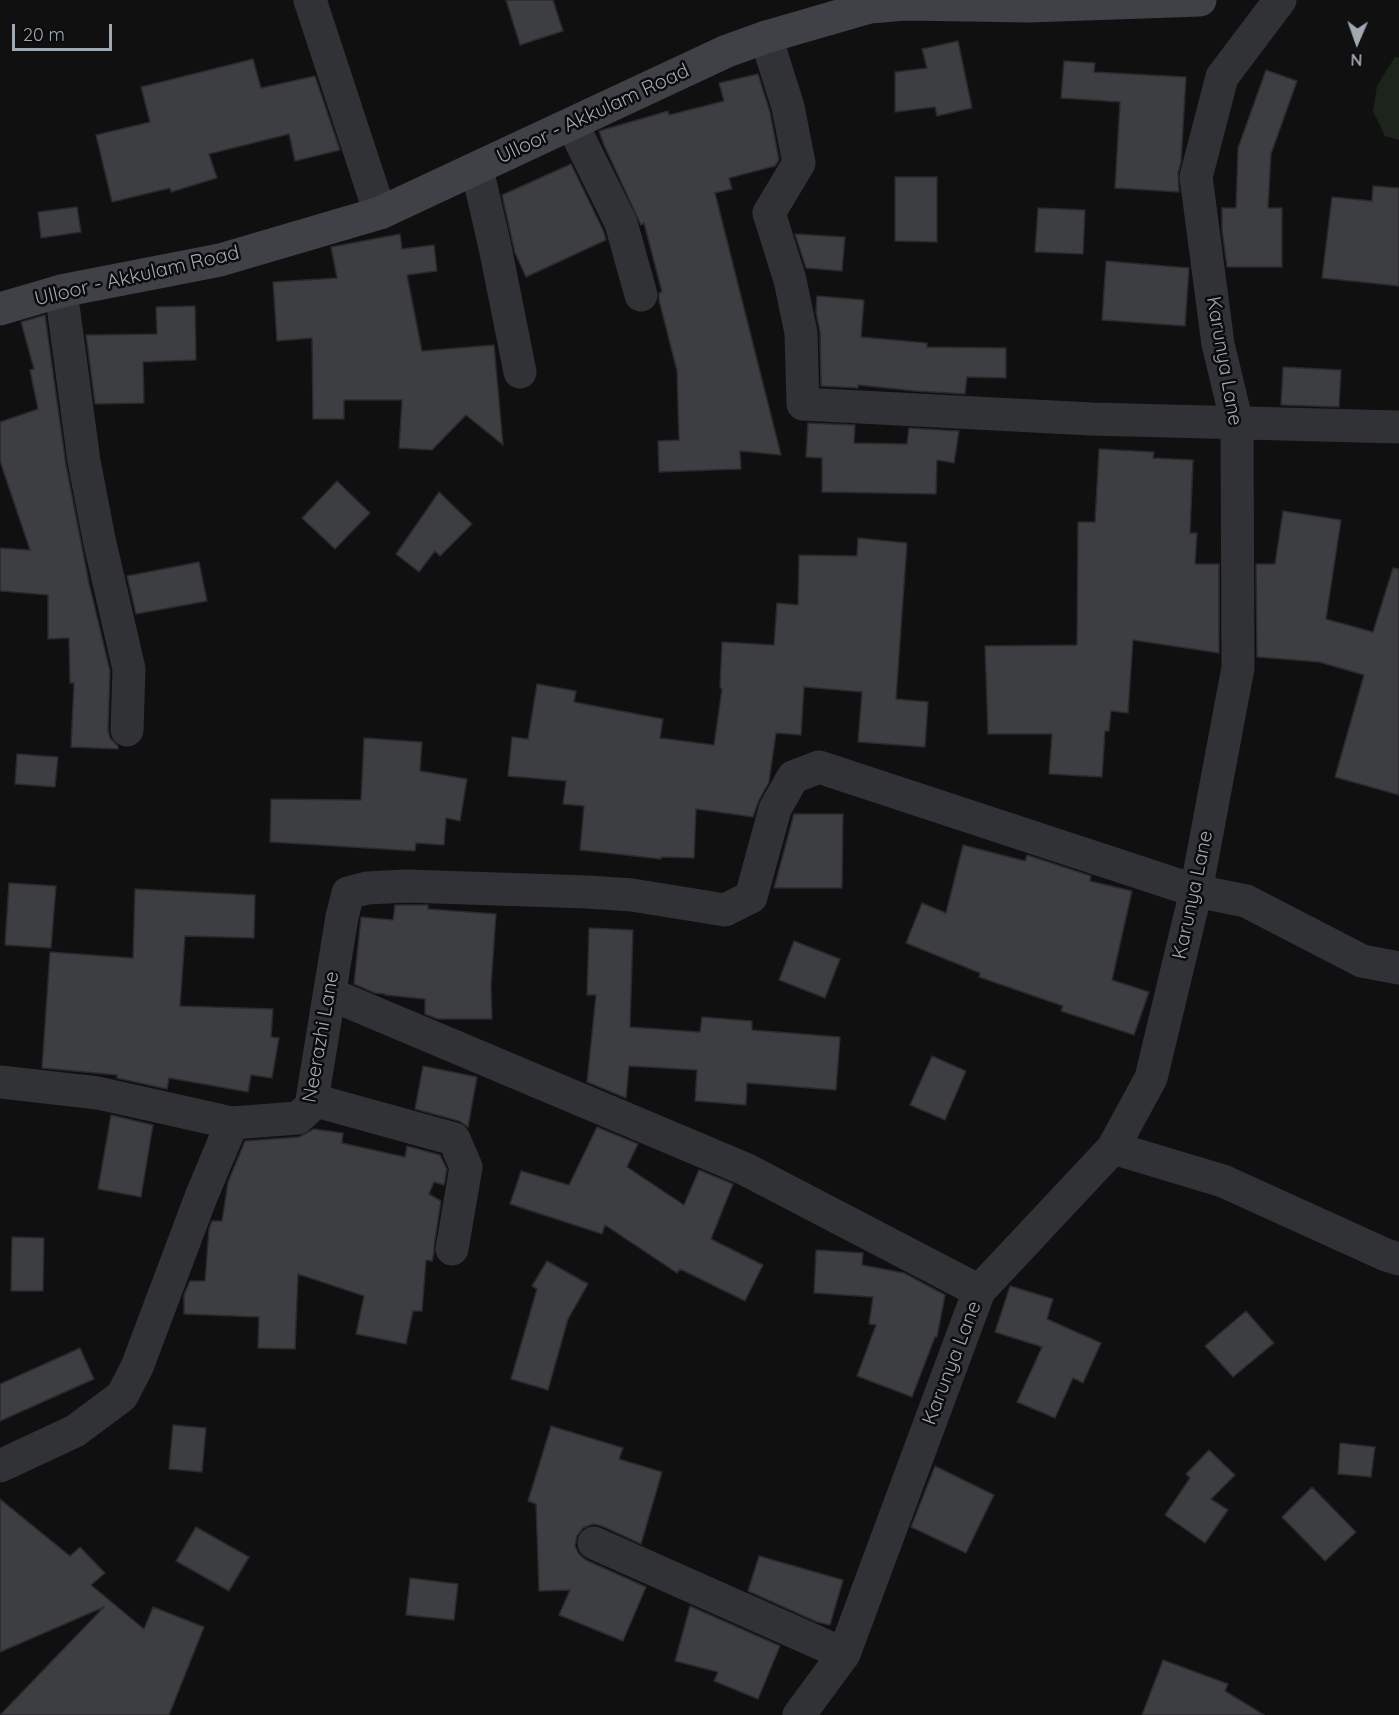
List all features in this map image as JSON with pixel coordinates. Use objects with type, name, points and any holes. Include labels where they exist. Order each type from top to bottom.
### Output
[{"type":"main road","name":"Ulloor - Akkulam Road","points":[[0,309],[61,291],[220,260],[380,213],[477,170],[727,51],[869,3],[1029,6],[1200,0]]},
{"type":"street","points":[[310,0],[380,213]]},
{"type":"street","name":"Karunya Lane","points":[[799,1715],[844,1654],[979,1291],[1113,1148],[1150,1078],[1196,891],[1238,668],[1237,423],[1218,344],[1196,177],[1222,77],[1280,0]]},
{"type":"street","points":[[766,37],[788,107],[799,164],[770,213],[790,280],[801,333],[803,404],[1091,419],[1399,427]]},
{"type":"street","points":[[572,124],[621,224],[641,295]]},
{"type":"street","points":[[477,170],[520,372]]},
{"type":"street","points":[[61,291],[84,461],[99,539],[129,669],[127,730]]},
{"type":"street","name":"Neerazhi Lane","points":[[0,1082],[98,1093],[232,1123],[298,1118],[308,1111],[314,1100],[342,917],[348,893],[367,888],[407,886],[588,892],[632,895],[725,910],[751,897],[775,809],[793,777],[819,767],[1196,891]]},
{"type":"street","points":[[1196,891],[1246,901],[1362,961],[1399,968]]},
{"type":"street","points":[[330,994],[745,1168],[979,1291]]},
{"type":"street","points":[[314,1100],[454,1139],[466,1167],[452,1250]]},
{"type":"street","points":[[0,1466],[75,1431],[122,1396],[137,1367],[201,1197],[232,1123]]},
{"type":"street","points":[[1113,1148],[1223,1181],[1399,1259]]},
{"type":"street","points":[[594,1543],[844,1654]]},
{"type":"shaded area","points":[[1395,57],[1399,57],[1399,140],[1385,136],[1373,111],[1377,86]]},
{"type":"building","points":[[506,0],[553,0],[563,31],[520,45]]},
{"type":"building","points":[[958,41],[972,108],[937,116],[935,107],[895,112],[895,72],[927,68],[922,49]]},
{"type":"building","points":[[253,59],[261,88],[315,76],[340,150],[295,161],[289,134],[209,154],[217,178],[171,192],[170,188],[112,202],[96,135],[150,122],[141,87]]},
{"type":"building","points":[[1064,61],[1095,63],[1094,72],[1186,77],[1181,162],[1178,173],[1179,192],[1115,188],[1120,102],[1061,98]]},
{"type":"building","points":[[1266,70],[1297,81],[1271,154],[1268,208],[1282,208],[1282,267],[1227,267],[1222,230],[1222,208],[1236,208],[1238,148]]},
{"type":"building","points":[[758,74],[770,112],[779,160],[775,166],[729,178],[732,189],[715,193],[781,455],[740,451],[741,469],[659,472],[658,441],[679,440],[677,371],[659,300],[659,293],[662,292],[644,223],[641,225],[599,131],[668,111],[669,115],[724,101],[719,83]]},
{"type":"building","points":[[571,164],[606,240],[526,277],[515,253],[502,195]]},
{"type":"building","points":[[895,177],[937,177],[937,242],[895,241]]},
{"type":"building","points":[[1373,186],[1399,188],[1399,286],[1322,278],[1332,197],[1372,201]]},
{"type":"building","points":[[77,207],[81,232],[41,238],[38,212]]},
{"type":"building","points":[[1038,208],[1085,210],[1083,254],[1035,252]]},
{"type":"building","points":[[400,234],[402,249],[434,245],[437,271],[407,275],[422,351],[494,345],[503,445],[466,415],[432,450],[399,448],[402,400],[344,400],[344,419],[313,419],[312,338],[277,341],[273,282],[337,278],[331,247]]},
{"type":"building","points":[[795,234],[845,237],[842,271],[806,268]]},
{"type":"building","points":[[1106,261],[1189,268],[1185,326],[1102,320]]},
{"type":"building","points":[[817,296],[864,300],[861,337],[927,343],[927,347],[1006,348],[1006,378],[967,377],[965,394],[858,385],[858,388],[821,386]]},
{"type":"building","points":[[195,306],[196,360],[143,362],[144,403],[95,404],[86,335],[157,334],[156,307]]},
{"type":"building","points":[[45,315],[66,465],[89,583],[110,671],[108,730],[110,738],[118,749],[71,747],[74,683],[70,683],[69,638],[48,639],[48,595],[0,591],[0,548],[30,550],[0,461],[0,422],[38,409],[30,370],[34,369],[21,322]]},
{"type":"building","points":[[1283,367],[1341,370],[1339,407],[1281,405]]},
{"type":"building","points":[[808,423],[855,425],[854,443],[907,444],[909,428],[959,431],[954,463],[937,460],[936,494],[822,492],[822,458],[806,457]]},
{"type":"building","points":[[1099,449],[1154,452],[1153,458],[1193,460],[1190,533],[1197,533],[1195,564],[1219,564],[1219,653],[1133,640],[1128,713],[1111,711],[1109,731],[1105,731],[1102,777],[1049,774],[1052,734],[988,734],[985,646],[1077,645],[1078,522],[1095,522]]},
{"type":"building","points":[[337,481],[370,513],[335,549],[302,518]]},
{"type":"building","points":[[439,492],[472,524],[440,556],[435,551],[419,572],[396,554]]},
{"type":"building","points":[[1283,511],[1341,520],[1326,619],[1373,632],[1393,568],[1399,569],[1399,795],[1335,777],[1364,675],[1319,662],[1257,657],[1256,564],[1275,564]]},
{"type":"building","points":[[858,538],[907,543],[896,699],[928,702],[925,747],[858,742],[862,692],[804,687],[801,735],[776,733],[769,782],[753,817],[696,809],[694,858],[661,857],[661,859],[580,850],[584,806],[563,804],[566,781],[508,776],[512,737],[528,739],[537,684],[576,691],[574,702],[663,719],[660,738],[714,745],[722,689],[720,688],[722,642],[774,645],[777,603],[798,605],[799,555],[857,556]]},
{"type":"building","points":[[199,562],[207,601],[136,614],[127,576]]},
{"type":"building","points":[[364,738],[422,742],[420,771],[467,779],[460,821],[446,818],[444,845],[416,843],[415,851],[270,842],[271,799],[361,800]]},
{"type":"building","points":[[17,754],[58,757],[55,787],[15,784]]},
{"type":"building","points":[[794,814],[843,814],[842,888],[774,888]]},
{"type":"building","points":[[963,845],[1025,861],[1027,855],[1091,876],[1090,881],[1132,891],[1112,980],[1149,992],[1134,1035],[1061,1011],[1063,1006],[979,977],[980,973],[906,943],[922,903],[946,913]]},
{"type":"building","points":[[9,883],[56,886],[51,948],[5,945]]},
{"type":"building","points":[[135,889],[255,895],[254,938],[185,936],[180,1006],[273,1009],[271,1037],[279,1038],[272,1078],[251,1075],[248,1092],[169,1078],[167,1089],[117,1078],[117,1075],[42,1068],[50,952],[133,958]]},
{"type":"building","points":[[395,905],[428,905],[428,909],[496,914],[491,986],[492,1019],[438,1019],[425,1014],[425,999],[375,993],[354,984],[361,917],[393,920]]},
{"type":"building","points":[[589,928],[633,930],[630,1027],[700,1032],[702,1017],[752,1021],[752,1030],[840,1037],[836,1090],[747,1083],[746,1105],[695,1101],[697,1070],[629,1066],[626,1098],[587,1082],[596,995],[587,995]]},
{"type":"building","points":[[794,941],[840,959],[825,998],[779,980]]},
{"type":"building","points":[[932,1056],[966,1071],[945,1120],[910,1105]]},
{"type":"building","points":[[423,1066],[477,1077],[468,1127],[459,1121],[415,1109]]},
{"type":"building","points":[[111,1115],[153,1125],[141,1197],[98,1189]]},
{"type":"building","points":[[597,1127],[638,1144],[627,1167],[684,1205],[699,1170],[733,1184],[711,1239],[763,1265],[745,1301],[680,1269],[677,1273],[605,1225],[602,1234],[510,1204],[521,1171],[569,1185]]},
{"type":"building","points":[[314,1129],[343,1133],[342,1143],[405,1157],[407,1146],[440,1155],[447,1169],[444,1185],[434,1182],[429,1194],[441,1201],[434,1253],[432,1261],[426,1260],[422,1311],[413,1311],[406,1344],[356,1334],[364,1296],[298,1274],[295,1349],[258,1348],[259,1317],[184,1314],[184,1295],[190,1281],[205,1281],[209,1229],[212,1221],[222,1221],[228,1182],[245,1141],[299,1137]]},
{"type":"building","points":[[12,1237],[44,1238],[43,1291],[11,1291]]},
{"type":"building","points":[[816,1250],[863,1253],[862,1265],[904,1273],[945,1295],[937,1337],[935,1337],[912,1397],[857,1376],[876,1325],[869,1324],[873,1297],[814,1293]]},
{"type":"building","points":[[547,1261],[588,1284],[568,1319],[548,1390],[511,1379],[537,1289],[532,1286]]},
{"type":"building","points":[[1010,1286],[1053,1299],[1047,1319],[1101,1343],[1083,1383],[1073,1378],[1055,1418],[1017,1402],[1042,1347],[995,1332]]},
{"type":"building","points":[[1246,1311],[1274,1343],[1233,1377],[1205,1346]]},
{"type":"building","points":[[80,1348],[94,1379],[0,1421],[0,1384]]},
{"type":"building","points":[[173,1425],[206,1428],[202,1472],[169,1469]]},
{"type":"building","points":[[551,1426],[623,1448],[619,1459],[662,1472],[641,1544],[593,1524],[583,1528],[577,1536],[575,1546],[586,1560],[646,1587],[623,1641],[559,1615],[570,1590],[539,1591],[536,1504],[528,1501]]},
{"type":"building","points":[[1340,1443],[1375,1447],[1371,1477],[1338,1474]]},
{"type":"building","points":[[1209,1450],[1235,1475],[1211,1499],[1228,1510],[1205,1543],[1165,1515],[1190,1478],[1186,1474]]},
{"type":"building","points":[[935,1466],[994,1495],[966,1553],[911,1527]]},
{"type":"building","points":[[1312,1487],[1356,1532],[1325,1561],[1282,1517]]},
{"type":"building","points":[[0,1499],[70,1556],[80,1547],[105,1573],[91,1585],[144,1629],[153,1607],[204,1627],[169,1715],[0,1715],[104,1607],[0,1652]]},
{"type":"building","points":[[196,1527],[249,1557],[229,1591],[176,1561]]},
{"type":"building","points":[[759,1556],[843,1580],[830,1625],[817,1622],[748,1591]]},
{"type":"building","points":[[410,1578],[458,1584],[454,1620],[406,1615]]},
{"type":"building","points":[[690,1606],[780,1646],[758,1699],[714,1681],[718,1672],[675,1661]]},
{"type":"building","points":[[1163,1660],[1228,1684],[1225,1691],[1264,1715],[1142,1715]]}]
